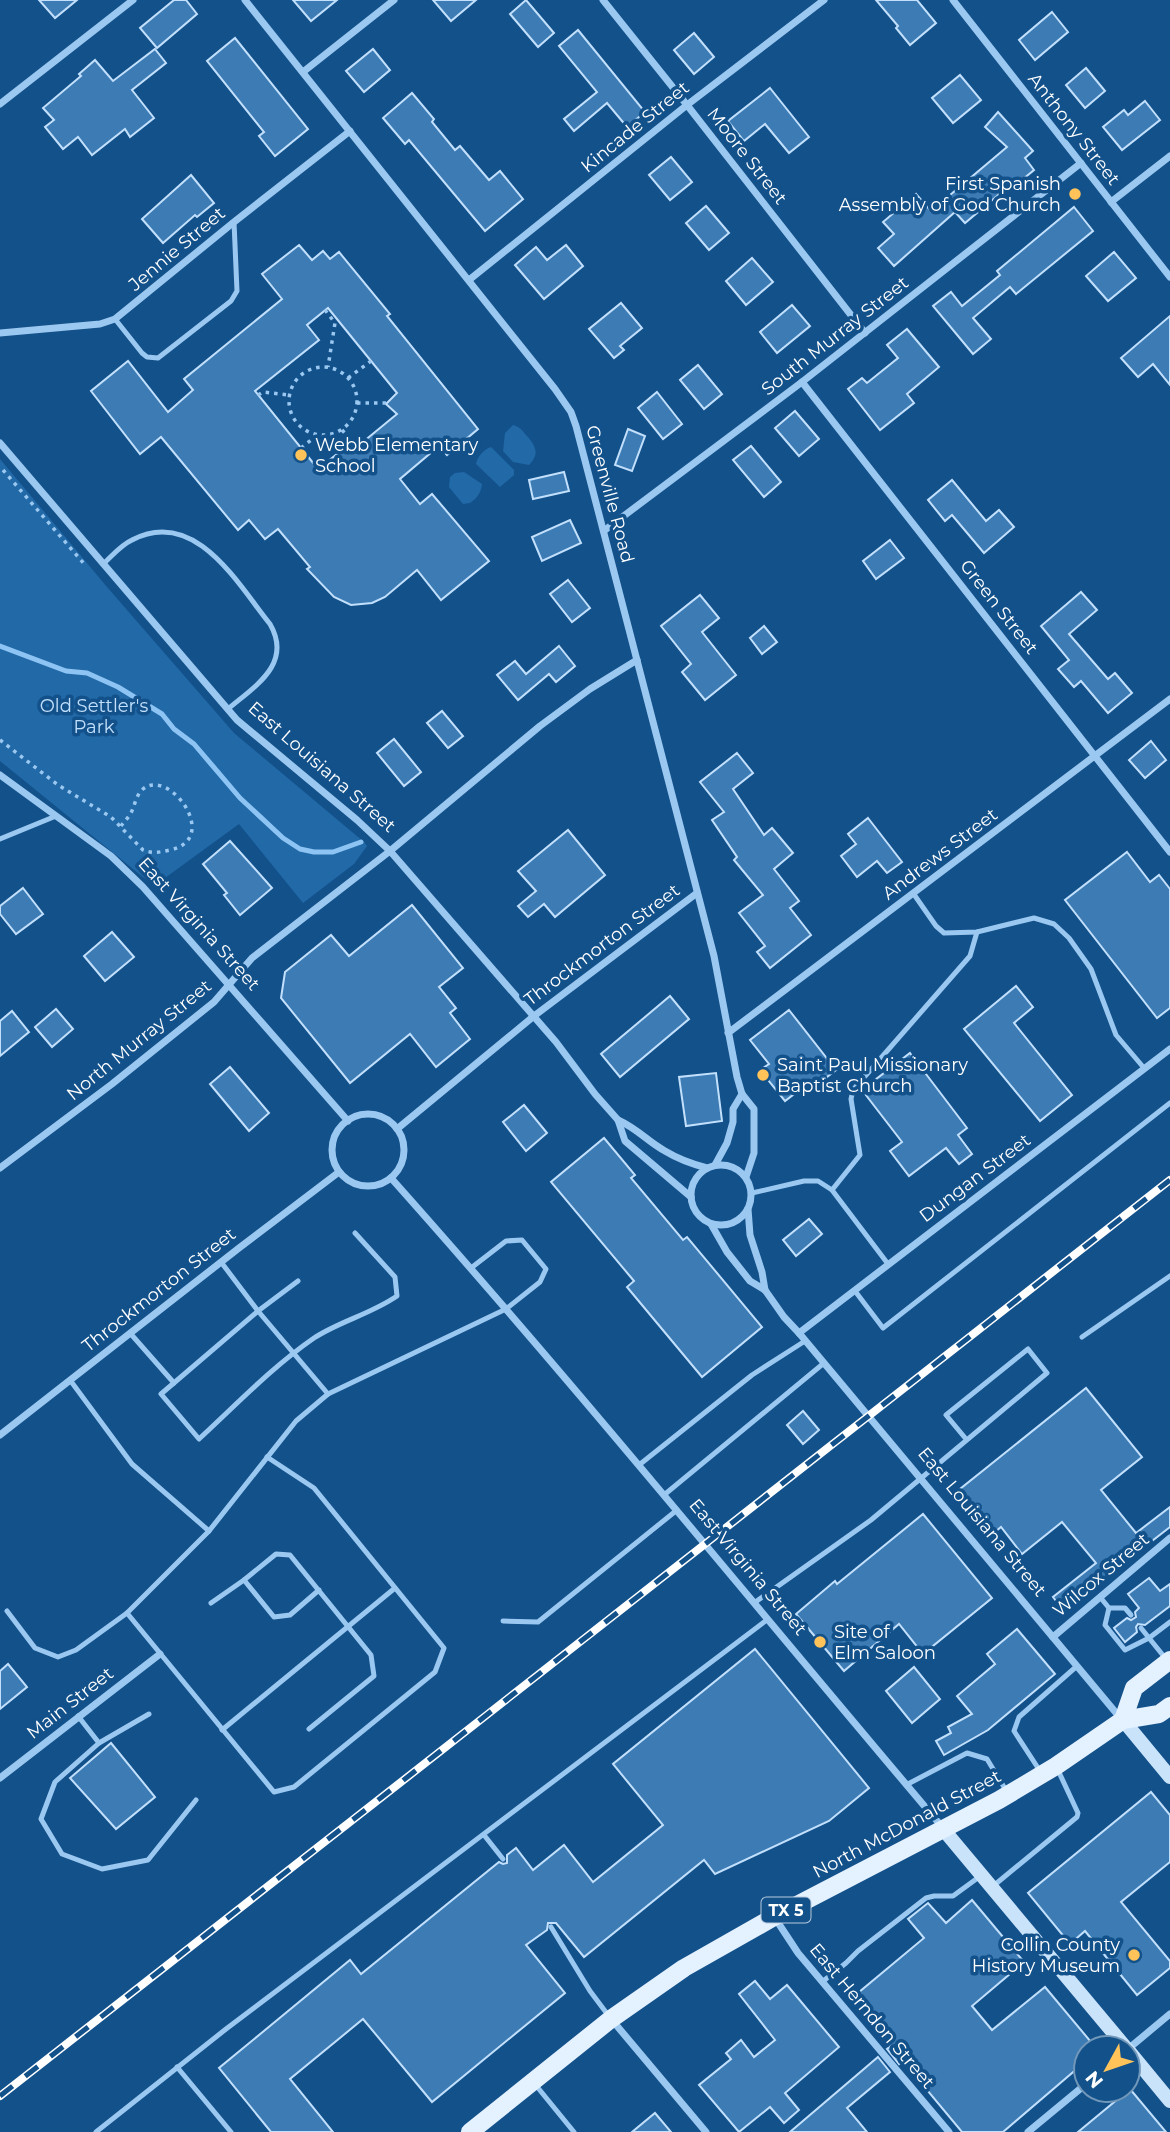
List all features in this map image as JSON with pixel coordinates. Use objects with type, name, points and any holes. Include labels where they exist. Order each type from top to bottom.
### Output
[{"type":"main road","points":[[1123,1720],[1134,1688],[1169,1661]]},
{"type":"main road","name":"TX 5","points":[[1123,1720],[1159,1714],[1170,1706]]},
{"type":"main road","name":"North McDonald Street","points":[[470,2132],[611,2019],[684,1968],[774,1917],[1008,1794],[1123,1720]]},
{"type":"main road","name":"East Louisiana Street","points":[[1123,1720],[1170,1777]]},
{"type":"main road","name":"East Virginia Street","points":[[943,1829],[1114,2034]]},
{"type":"main road","name":"East Virginia Street","points":[[1142,2067],[1170,2101]]},
{"type":"street","points":[[0,104],[133,0]]},
{"type":"street","name":"Greenville Road","points":[[246,0],[571,412],[605,530],[714,957],[742,1094],[754,1109],[754,1153],[746,1177]]},
{"type":"street","points":[[303,72],[394,0]]},
{"type":"street","name":"Moore Street","points":[[603,0],[865,333]]},
{"type":"street","name":"Kincade Street","points":[[469,280],[687,105],[824,0]]},
{"type":"street","name":"Anthony Street","points":[[953,0],[1170,276]]},
{"type":"street","name":"Jennie Street","points":[[0,333],[100,324],[116,319],[350,131]]},
{"type":"street","points":[[1111,202],[1170,156]]},
{"type":"street","name":"South Murray Street","points":[[605,530],[802,382],[1081,163]]},
{"type":"street","name":"Green Street","points":[[802,382],[1170,852]]},
{"type":"street","name":"East Louisiana Street","points":[[0,443],[228,709],[265,745],[390,850],[534,1016],[618,1120],[625,1141],[691,1198]]},
{"type":"street","points":[[390,850],[566,706],[638,660]]},
{"type":"street","name":"Andrews Street","points":[[728,1033],[1170,699]]},
{"type":"street","name":"East Virginia Street","points":[[0,775],[110,856],[135,878],[348,1121]]},
{"type":"street","name":"North Murray Street","points":[[0,1168],[112,1084],[214,1002],[253,958],[390,850]]},
{"type":"street","name":"Throckmorton Street","points":[[397,1129],[534,1016],[697,893]]},
{"type":"street","name":"Dungan Street","points":[[799,1333],[1170,1049]]},
{"type":"street","points":[[710,1167],[732,1166],[746,1177],[752,1193],[748,1209],[736,1222],[720,1226],[711,1224],[698,1213],[691,1198],[695,1181],[710,1167],[727,1143],[733,1122],[733,1110],[742,1094]]},
{"type":"street","points":[[365,1115],[377,1116],[397,1129],[404,1151],[402,1163],[391,1178],[377,1185],[366,1186],[354,1184],[340,1172],[333,1157],[332,1145],[336,1134],[348,1121],[365,1115]]},
{"type":"street","name":"East Louisiana Street","points":[[618,1120],[633,1126],[663,1151],[691,1164],[710,1167]]},
{"type":"street","name":"Throckmorton Street","points":[[0,1435],[340,1172]]},
{"type":"street","name":"East Virginia Street","points":[[391,1178],[639,1465],[943,1829]]},
{"type":"street","name":"East Louisiana Street","points":[[748,1209],[750,1235],[765,1290],[784,1318],[1123,1720]]},
{"type":"street","name":"East Louisiana Street","points":[[711,1224],[727,1252],[750,1281],[765,1290]]},
{"type":"street","name":"Wilcox Street","points":[[1053,1637],[1167,1541]]},
{"type":"street","name":"Main Street","points":[[0,1778],[160,1654]]},
{"type":"street","name":"East Herndon Street","points":[[774,1917],[791,1944],[949,2132]]},
{"type":"street","points":[[1142,2037],[1170,2014]]},
{"type":"street","points":[[611,2019],[706,2132]]},
{"type":"street","points":[[1028,2132],[1072,2096]]},
{"type":"lane","points":[[116,319],[142,353],[147,357],[158,358],[231,301],[237,291],[234,222]]},
{"type":"lane","points":[[103,564],[130,541],[148,534],[179,534],[198,541],[213,553],[270,624],[279,645],[272,666],[266,674],[228,709]]},
{"type":"lane","points":[[0,839],[56,817]]},
{"type":"lane","points":[[913,893],[944,933],[977,932],[1034,918],[1054,924],[1069,938],[1091,969],[1116,1035],[1144,1068]]},
{"type":"lane","points":[[832,1190],[860,1155],[851,1099],[853,1090],[970,956],[977,932]]},
{"type":"lane","points":[[855,1291],[883,1328],[1170,1103]]},
{"type":"lane","points":[[752,1193],[804,1181],[818,1181],[832,1190],[888,1264]]},
{"type":"lane","points":[[298,1281],[258,1311],[161,1394],[198,1439],[293,1353],[317,1336],[382,1307],[397,1296],[395,1277],[355,1233]]},
{"type":"lane","points":[[7,1611],[35,1647],[58,1657],[76,1650],[127,1613],[209,1531],[296,1422],[328,1394],[506,1309],[540,1282],[546,1269],[523,1240],[506,1241],[471,1268]]},
{"type":"lane","points":[[221,1262],[258,1311],[328,1394]]},
{"type":"lane","points":[[1082,1337],[1170,1276]]},
{"type":"lane","points":[[130,1333],[174,1383]]},
{"type":"lane","points":[[639,1465],[752,1375],[805,1341]]},
{"type":"lane","points":[[754,1603],[872,1520],[1048,1373],[1028,1349],[946,1415],[966,1439]]},
{"type":"lane","points":[[664,1495],[824,1363]]},
{"type":"lane","points":[[70,1380],[132,1464],[209,1531]]},
{"type":"lane","points":[[127,1613],[274,1792],[294,1787],[435,1672],[444,1648],[314,1489],[267,1457]]},
{"type":"lane","points":[[503,1621],[538,1622],[677,1510]]},
{"type":"lane","points":[[1167,1541],[1170,1552]]},
{"type":"lane","points":[[211,1603],[276,1555],[289,1555],[349,1626],[371,1655],[374,1676],[309,1729]]},
{"type":"lane","points":[[244,1580],[274,1617],[290,1615],[319,1590]]},
{"type":"lane","points":[[222,1730],[396,1588]]},
{"type":"lane","points":[[1100,1597],[1109,1608]]},
{"type":"lane","points":[[1109,1608],[1125,1608],[1131,1615]]},
{"type":"lane","points":[[1109,1608],[1105,1625],[1125,1650],[1149,1638],[1170,1622]]},
{"type":"lane","points":[[100,2131],[177,2067],[768,1619]]},
{"type":"lane","points":[[1141,1628],[1169,1661]]},
{"type":"lane","points":[[992,1887],[1077,1817],[1078,1813],[1049,1770],[1014,1731],[1019,1717],[1077,1666]]},
{"type":"lane","points":[[149,1714],[99,1743],[55,1782],[41,1819],[62,1854],[102,1869],[148,1860],[196,1800]]},
{"type":"lane","points":[[78,1716],[99,1743]]},
{"type":"lane","points":[[906,1785],[967,1753],[987,1759],[1008,1794]]},
{"type":"lane","points":[[484,1835],[503,1859]]},
{"type":"lane","points":[[822,1982],[926,1898],[953,1896],[981,1875]]},
{"type":"lane","points":[[551,1927],[590,1991],[611,2019]]},
{"type":"lane","points":[[177,2067],[231,2132]]},
{"type":"lane","points":[[533,2082],[574,2132]]},
{"type":"path","points":[[325,310],[335,323],[328,367]]},
{"type":"path","points":[[348,378],[371,361]]},
{"type":"path","points":[[316,367],[328,367],[348,378],[354,388],[357,403],[353,419],[342,430],[326,436],[317,435],[304,431],[296,424],[288,402],[296,379],[316,367]]},
{"type":"path","points":[[258,395],[262,392],[289,395]]},
{"type":"path","points":[[357,403],[388,403]]},
{"type":"path","points":[[342,430],[356,447]]},
{"type":"path","points":[[301,449],[317,435]]},
{"type":"path","points":[[1,469],[86,566]]},
{"type":"path","points":[[0,740],[58,785],[111,817],[149,853],[184,846],[189,841],[193,827],[181,799],[175,792],[157,785],[145,787],[141,791],[132,811],[121,826]]},
{"type":"green space","points":[[513,425],[522,430],[534,446],[536,454],[529,465],[513,462],[503,451],[505,433]]},
{"type":"green space","points":[[491,447],[514,470],[514,475],[500,487],[476,464],[481,454]]},
{"type":"green space","name":"Old Settler's Park","points":[[0,459],[234,733],[364,842],[367,846],[354,864],[303,903],[239,824],[154,886],[0,761]]},
{"type":"green space","points":[[464,472],[482,484],[475,499],[463,504],[449,487],[450,477]]},
{"type":"building","points":[[39,0],[77,0],[55,18]]},
{"type":"building","points":[[174,0],[186,0],[197,14],[157,48],[140,28]]},
{"type":"building","points":[[293,0],[337,0],[311,21]]},
{"type":"building","points":[[433,0],[476,0],[451,21]]},
{"type":"building","points":[[526,0],[554,33],[538,47],[510,14]]},
{"type":"building","points":[[876,0],[917,0],[936,23],[910,45]]},
{"type":"building","points":[[1052,12],[1068,32],[1035,60],[1019,40]]},
{"type":"building","points":[[578,30],[645,112],[627,127],[607,103],[574,131],[564,119],[597,92],[559,46]]},
{"type":"building","points":[[694,33],[714,57],[694,74],[674,50]]},
{"type":"building","points":[[235,38],[308,129],[275,156],[259,136],[264,132],[207,61]]},
{"type":"building","points":[[155,49],[166,63],[132,90],[154,118],[130,137],[125,129],[92,155],[78,137],[63,149],[45,127],[54,120],[43,108],[81,76],[79,74],[95,60],[113,81]]},
{"type":"building","points":[[373,49],[390,70],[364,92],[346,71]]},
{"type":"building","points":[[1086,68],[1105,91],[1085,108],[1066,85]]},
{"type":"building","points":[[960,75],[981,100],[953,123],[932,98]]},
{"type":"building","points":[[770,88],[809,137],[789,153],[765,124],[744,141],[728,121]]},
{"type":"building","points":[[412,93],[455,150],[460,146],[489,180],[500,171],[523,199],[485,231],[409,140],[405,144],[383,118]]},
{"type":"building","points":[[1145,101],[1160,120],[1122,150],[1103,127],[1124,110],[1128,115]]},
{"type":"building","points":[[998,112],[1033,151],[1025,158],[1034,170],[1011,189],[1009,186],[965,223],[955,212],[894,266],[878,248],[894,234],[883,222],[916,194],[931,211],[1007,147],[985,127]]},
{"type":"building","points":[[671,157],[692,182],[670,200],[649,175]]},
{"type":"building","points":[[191,175],[214,203],[197,217],[195,215],[163,243],[142,219]]},
{"type":"building","points":[[706,206],[729,233],[709,250],[686,223]]},
{"type":"building","points":[[1074,207],[1093,231],[1016,294],[1010,287],[973,318],[991,339],[973,354],[933,306],[951,292],[962,306],[1000,275],[997,271]]},
{"type":"building","points":[[299,245],[312,260],[323,251],[330,259],[339,252],[478,429],[447,455],[439,446],[400,479],[420,504],[432,494],[489,561],[441,600],[417,570],[385,597],[372,603],[351,605],[334,597],[307,569],[310,567],[278,529],[265,539],[249,520],[238,530],[161,437],[140,454],[91,391],[128,361],[168,412],[193,390],[184,379],[282,299],[262,274]],"holes":[[[328,308],[397,393],[386,404],[397,414],[352,451],[347,446],[318,469],[255,391],[319,340],[307,325]]]},
{"type":"building","points":[[566,245],[583,266],[544,299],[515,265],[536,247],[547,260]]},
{"type":"building","points":[[1114,252],[1136,278],[1108,301],[1086,276]]},
{"type":"building","points":[[752,258],[773,282],[746,305],[726,281]]},
{"type":"building","points":[[621,303],[642,328],[620,346],[624,350],[614,358],[589,329]]},
{"type":"building","points":[[792,305],[810,326],[777,353],[760,332]]},
{"type":"building","points":[[1170,316],[1170,385],[1153,364],[1138,377],[1121,358]]},
{"type":"building","points":[[907,329],[939,367],[907,394],[914,403],[880,430],[848,389],[862,378],[867,383],[898,358],[887,345]]},
{"type":"building","points":[[698,365],[722,394],[704,409],[680,380]]},
{"type":"building","points":[[657,392],[682,424],[663,439],[638,408]]},
{"type":"building","points":[[795,411],[819,439],[799,456],[775,428]]},
{"type":"building","points":[[628,429],[645,436],[632,471],[615,465]]},
{"type":"building","points":[[751,446],[781,482],[764,497],[733,460]]},
{"type":"building","points":[[564,472],[569,491],[533,499],[529,480]]},
{"type":"building","points":[[952,480],[986,521],[999,510],[1014,527],[984,553],[952,515],[945,521],[928,500]]},
{"type":"building","points":[[570,520],[581,543],[542,561],[532,537]]},
{"type":"building","points":[[890,540],[904,558],[876,579],[863,561]]},
{"type":"building","points":[[568,580],[590,608],[572,622],[550,594]]},
{"type":"building","points":[[1081,592],[1097,610],[1069,634],[1108,679],[1115,673],[1132,693],[1108,713],[1081,681],[1074,687],[1058,669],[1069,660],[1041,626]]},
{"type":"building","points":[[700,595],[719,618],[702,632],[736,675],[705,700],[682,672],[691,664],[661,626]]},
{"type":"building","points":[[764,626],[777,642],[762,654],[750,638]]},
{"type":"building","points":[[559,646],[575,666],[556,682],[549,674],[518,700],[497,675],[515,661],[526,674]]},
{"type":"building","points":[[442,711],[463,736],[448,748],[427,723]]},
{"type":"building","points":[[394,739],[421,772],[404,786],[377,753]]},
{"type":"building","points":[[1151,741],[1166,760],[1145,778],[1129,760]]},
{"type":"building","points":[[737,753],[753,773],[733,789],[764,835],[772,828],[793,853],[774,869],[799,901],[790,908],[811,935],[770,968],[757,952],[765,946],[739,913],[763,895],[734,860],[737,857],[712,820],[724,812],[700,782]]},
{"type":"building","points":[[868,818],[902,862],[887,873],[877,861],[857,877],[841,856],[856,844],[848,834]]},
{"type":"building","points":[[568,830],[605,875],[555,917],[544,904],[528,917],[518,906],[536,891],[518,871]]},
{"type":"building","points":[[230,841],[272,888],[240,915],[224,895],[227,893],[203,864]]},
{"type":"building","points":[[1127,852],[1150,882],[1159,875],[1170,889],[1170,1008],[1157,1018],[1065,900]]},
{"type":"building","points":[[23,888],[43,914],[16,934],[0,914],[0,906]]},
{"type":"building","points":[[412,905],[463,968],[439,987],[456,1008],[450,1013],[470,1039],[436,1067],[410,1034],[350,1083],[281,998],[285,972],[331,935],[349,956]]},
{"type":"building","points":[[112,932],[134,957],[105,981],[84,956]]},
{"type":"building","points":[[1016,986],[1033,1007],[1014,1023],[1072,1095],[1040,1121],[964,1029]]},
{"type":"building","points":[[670,996],[689,1019],[620,1077],[601,1054]]},
{"type":"building","points":[[56,1009],[73,1029],[52,1047],[35,1027]]},
{"type":"building","points":[[789,1010],[836,1070],[814,1087],[810,1082],[785,1101],[760,1070],[769,1064],[750,1040]]},
{"type":"building","points":[[12,1011],[29,1032],[0,1056],[0,1021]]},
{"type":"building","points":[[910,1053],[967,1128],[958,1135],[972,1154],[959,1164],[946,1148],[909,1176],[890,1151],[902,1142],[862,1090]]},
{"type":"building","points":[[230,1067],[269,1113],[249,1131],[210,1084]]},
{"type":"building","points":[[716,1073],[722,1121],[686,1126],[679,1077]]},
{"type":"building","points":[[524,1105],[547,1133],[526,1151],[503,1122]]},
{"type":"building","points":[[604,1138],[635,1175],[631,1178],[683,1240],[687,1237],[762,1327],[702,1377],[627,1287],[634,1281],[551,1182]]},
{"type":"building","points":[[809,1219],[822,1234],[796,1256],[783,1240]]},
{"type":"building","points":[[1086,1388],[1142,1457],[1101,1490],[1136,1533],[1170,1507],[1170,1527],[1063,1610],[1053,1597],[1096,1563],[1062,1522],[1022,1554],[1001,1527],[995,1532],[960,1489]]},
{"type":"building","points":[[803,1411],[819,1430],[803,1444],[787,1425]]},
{"type":"building","points":[[923,1514],[992,1598],[923,1654],[899,1624],[844,1671],[796,1614]]},
{"type":"building","points":[[1149,1578],[1160,1591],[1170,1584],[1170,1606],[1145,1625],[1138,1624],[1137,1632],[1125,1642],[1114,1628],[1127,1618],[1131,1620],[1136,1617],[1135,1612],[1139,1608],[1128,1594]]},
{"type":"building","points":[[1017,1629],[1055,1674],[988,1730],[944,1755],[936,1741],[951,1733],[948,1727],[972,1714],[957,1696],[995,1664],[987,1654]]},
{"type":"building","points":[[755,1649],[869,1788],[829,1821],[715,1874],[704,1860],[584,1957],[556,1923],[548,1923],[547,1930],[526,1945],[565,1993],[432,2102],[363,2019],[290,2079],[333,2132],[271,2132],[219,2068],[350,1960],[361,1974],[499,1862],[507,1863],[507,1855],[516,1848],[533,1870],[564,1845],[593,1882],[663,1825],[613,1764]]},
{"type":"building","points":[[8,1664],[27,1687],[0,1709],[0,1671]]},
{"type":"building","points":[[914,1667],[940,1699],[912,1723],[886,1691]]},
{"type":"building","points":[[111,1743],[155,1797],[116,1829],[70,1778]]},
{"type":"building","points":[[1151,1792],[1170,1815],[1170,1862],[1121,1902],[1170,1961],[1170,1968],[1137,1995],[1085,1931],[1070,1944],[1028,1893]]},
{"type":"building","points":[[972,1900],[1024,1962],[972,2006],[992,2030],[1045,1987],[1084,2034],[1072,2034],[1072,2073],[1003,2132],[962,2132],[903,2061],[899,2064],[887,2049],[891,2046],[852,1998],[924,1938],[908,1919],[928,1903],[946,1923]]},
{"type":"building","points":[[755,1981],[770,1999],[787,1985],[839,2047],[785,2093],[799,2110],[784,2123],[770,2107],[739,2132],[699,2085],[731,2059],[726,2053],[741,2040],[754,2057],[775,2040],[739,1994]]},
{"type":"building","points":[[878,2057],[890,2072],[847,2108],[867,2132],[790,2132]]},
{"type":"building","points":[[1142,2103],[1166,2132],[1078,2132],[1112,2104]]},
{"type":"building","points":[[655,2113],[671,2132],[632,2132]]},
{"type":"waterway","points":[[0,646],[66,671],[87,673],[118,687],[162,714],[174,729],[194,744],[240,798],[283,838],[300,849],[333,852],[361,842]]},
{"type":"railway","points":[[0,2096],[1170,1180]]},
{"type":"place","name":"First Spanish Assembly of God Church","points":[[1075,194]]},
{"type":"place","name":"Webb Elementary School","points":[[301,455]]},
{"type":"place","name":"Saint Paul Missionary Baptist Church","points":[[763,1075]]},
{"type":"place","name":"Site of Elm Saloon","points":[[820,1642]]},
{"type":"place","name":"Collin County History Museum","points":[[1134,1955]]}]
